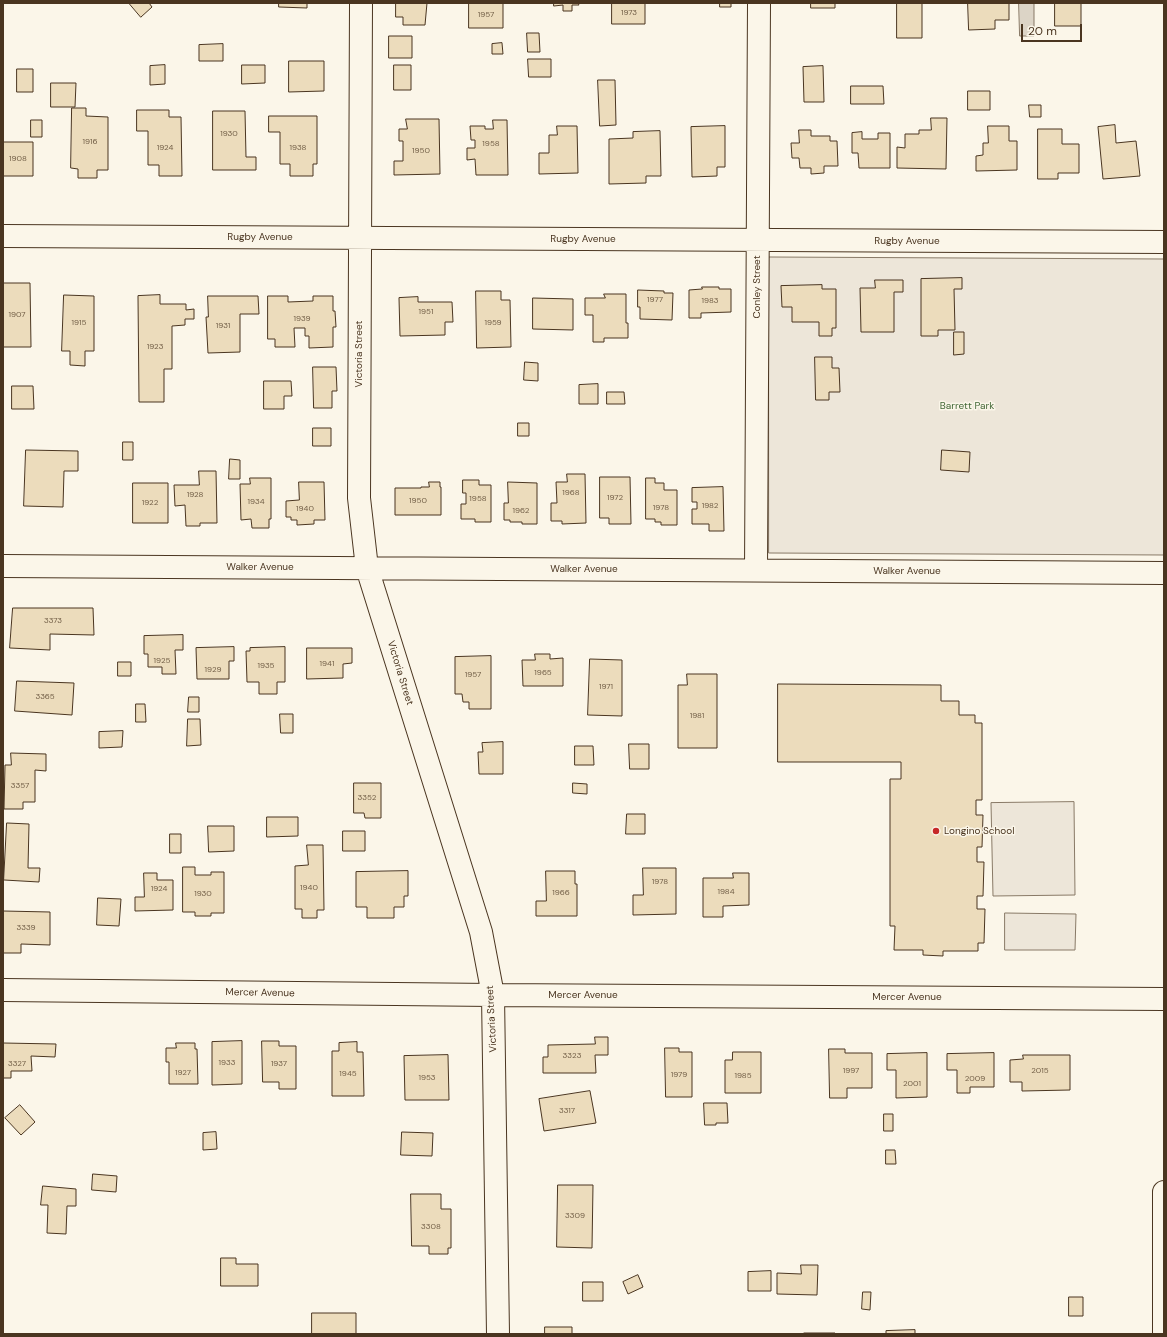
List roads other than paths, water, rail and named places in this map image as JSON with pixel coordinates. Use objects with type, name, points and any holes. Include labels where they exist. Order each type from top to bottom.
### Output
[{"type":"street","name":"Victoria Street","points":[[361,3],[359,498],[368,568],[481,932],[493,995],[498,1334]]},
{"type":"street","name":"Conley Street","points":[[756,570],[759,3]]},
{"type":"street","name":"Rugby Avenue","points":[[3,236],[1164,242]]},
{"type":"street","name":"Walker Avenue","points":[[3,566],[1164,573]]},
{"type":"street","name":"Mercer Avenue","points":[[3,990],[493,995],[1164,999]]},
{"type":"street","points":[[1164,1192],[1164,1334]]},
{"type":"place","name":"Longino School","points":[[936,831]]},
{"type":"park label","name":"Barrett Park","points":[[967,406]]}]
